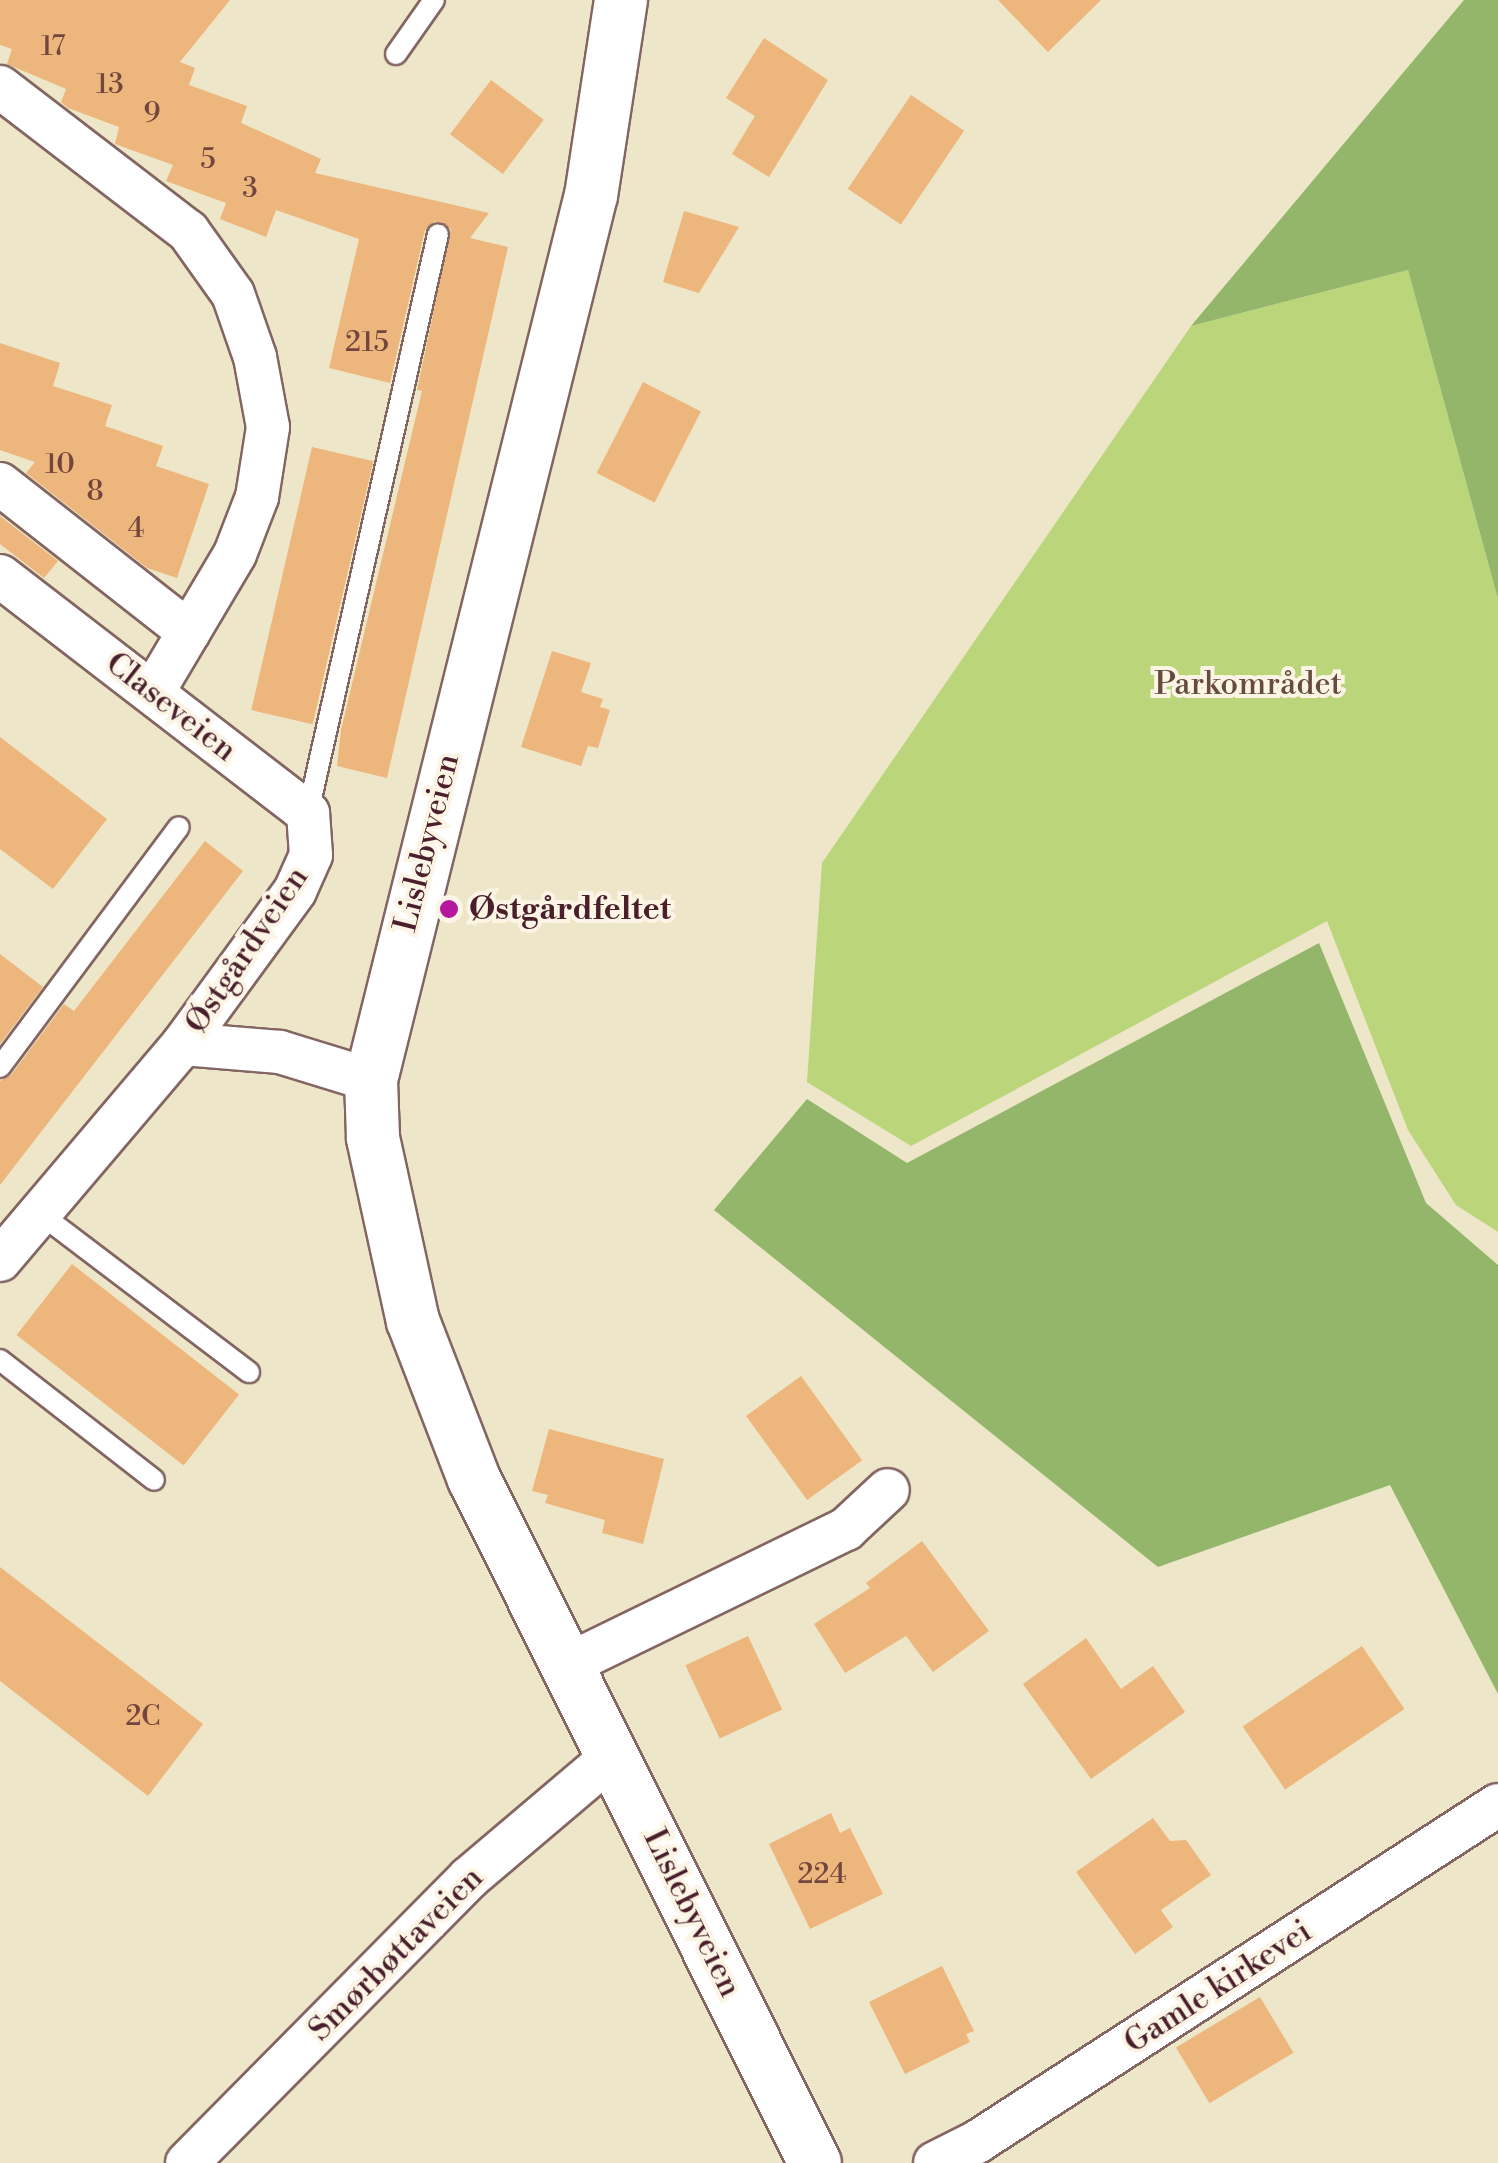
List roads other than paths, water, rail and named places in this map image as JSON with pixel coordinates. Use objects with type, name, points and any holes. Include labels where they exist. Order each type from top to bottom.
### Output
[{"type":"street","name":"Lislebyveien","points":[[620,0],[591,195],[371,1080],[385,1211],[412,1321],[474,1479],[815,2163]]},
{"type":"street","points":[[0,87],[158,203],[188,232],[242,312],[267,448],[248,524],[152,692]]},
{"type":"street","points":[[0,484],[189,632]]},
{"type":"street","name":"Claseveien","points":[[0,576],[308,813]]},
{"type":"street","name":"Østgårdveien","points":[[0,1258],[182,1044],[295,891],[312,855],[308,813]]},
{"type":"street","name":"Østgårdveien","points":[[182,1044],[280,1052],[371,1080]]},
{"type":"street","points":[[565,1666],[846,1528],[888,1490]]},
{"type":"street","name":"Smørbøttaveien","points":[[186,2163],[470,1878],[614,1754]]},
{"type":"street","name":"Gamle kirkevei","points":[[934,2163],[978,2142],[1498,1805]]},
{"type":"lane","points":[[396,54],[434,0]]},
{"type":"lane","points":[[308,813],[438,234]]},
{"type":"lane","points":[[0,1067],[178,827]]},
{"type":"lane","points":[[38,1212],[249,1372]]},
{"type":"lane","points":[[0,1360],[154,1480]]},
{"type":"place","name":"Østgårdfeltet","points":[[449,909]]},
{"type":"park label","name":"Parkområdet","points":[[1248,684]]}]
